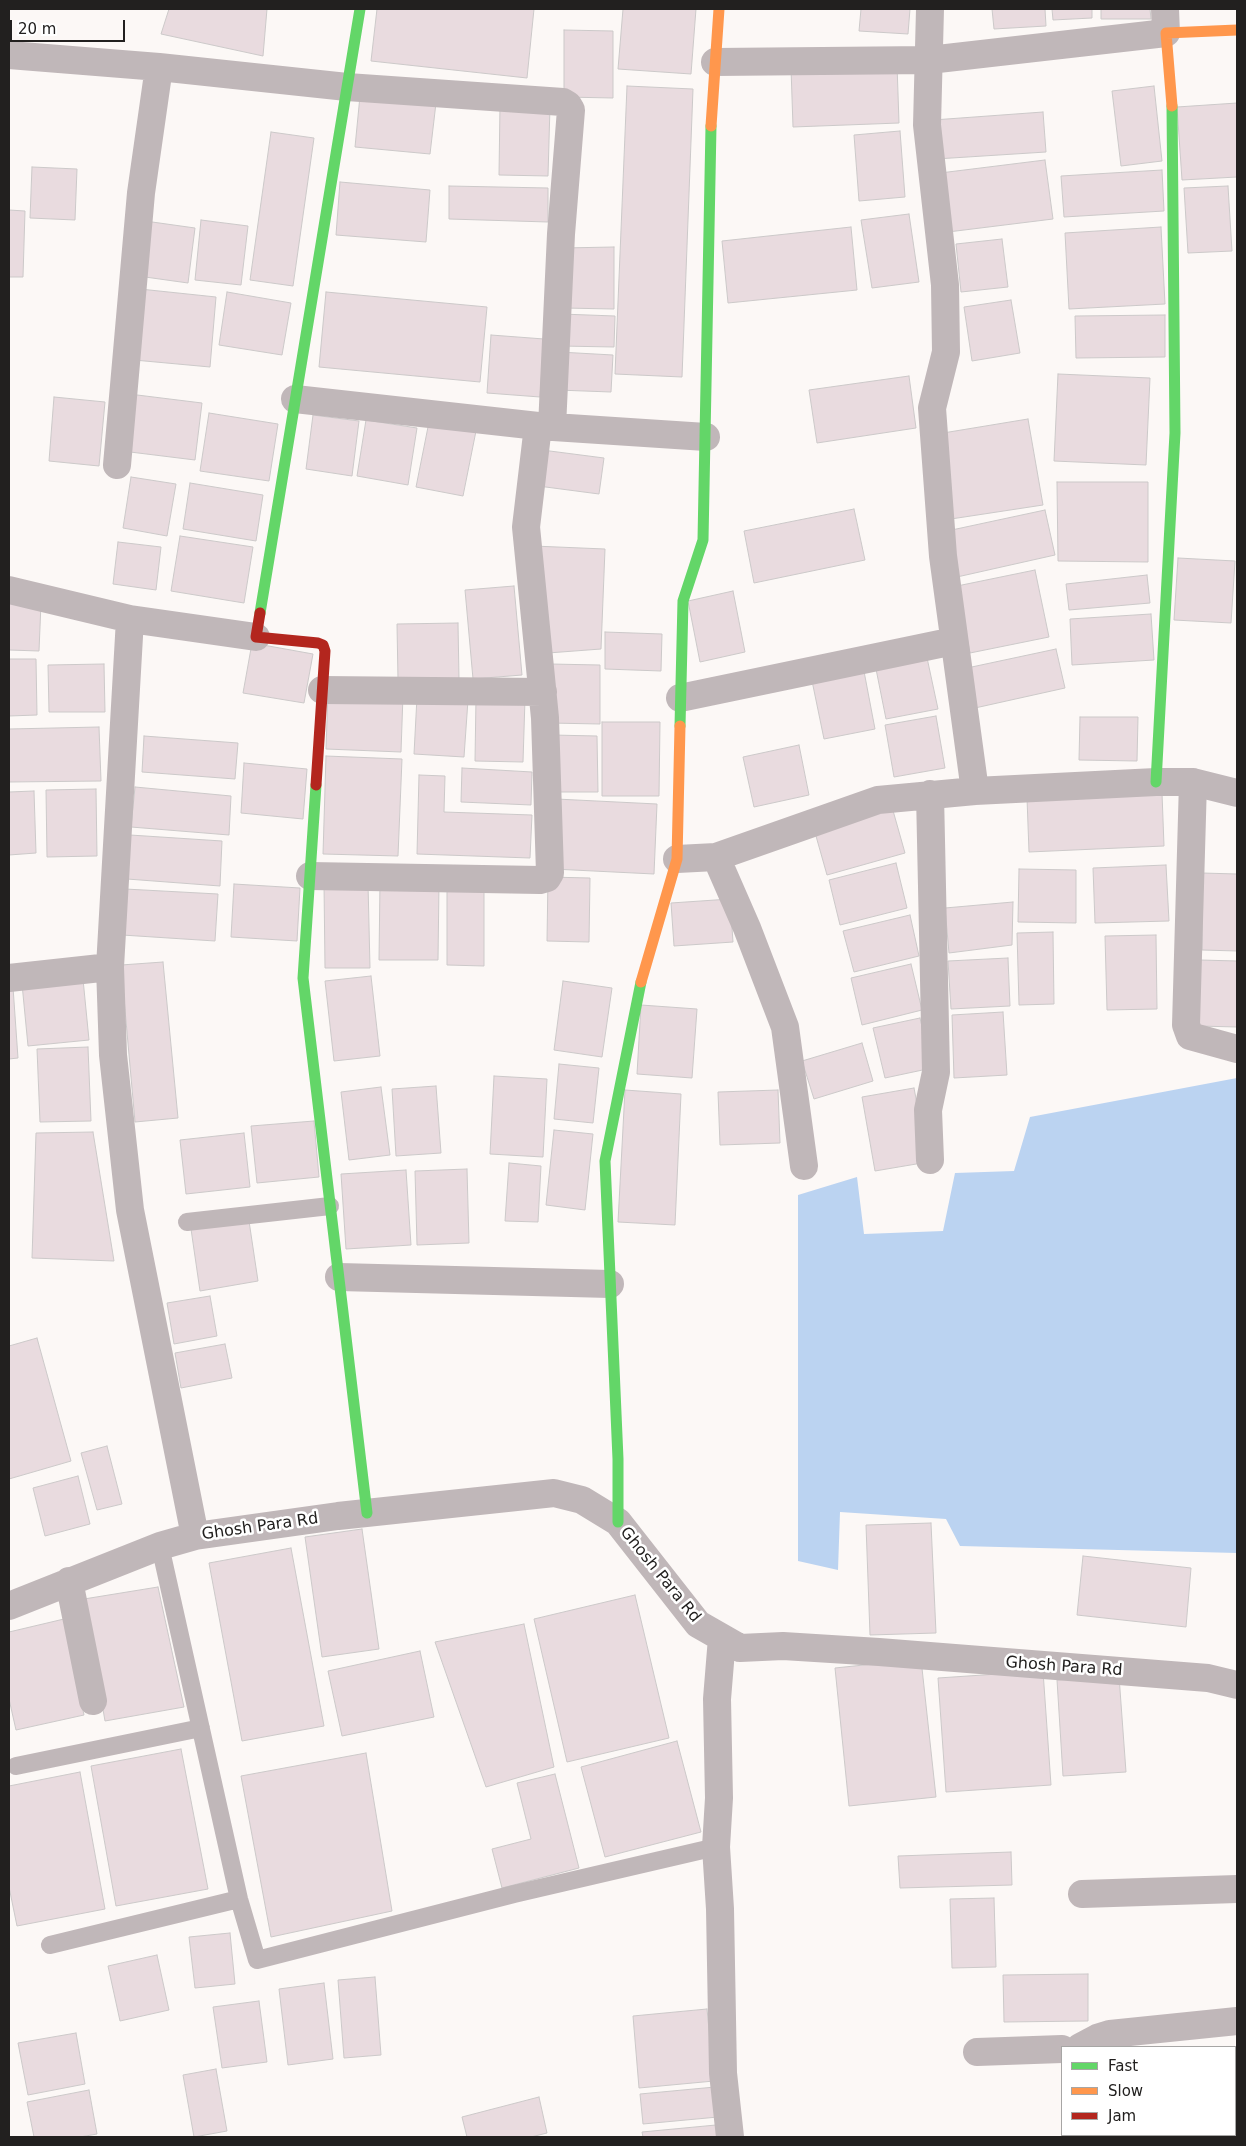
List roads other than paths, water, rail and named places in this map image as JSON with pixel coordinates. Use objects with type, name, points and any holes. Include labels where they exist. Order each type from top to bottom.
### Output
[{"type":"street","points":[[256,637],[360,9]]},
{"type":"street","points":[[618,1522],[618,1459],[605,1161],[638,992],[677,859],[684,601],[703,540],[711,128],[719,9]]},
{"type":"street","points":[[930,9],[927,125],[945,285],[946,352],[932,408],[943,556],[975,791]]},
{"type":"street","points":[[715,62],[929,60],[1165,21],[1237,30]]},
{"type":"street","points":[[1156,782],[1174,433],[1173,120],[1165,21]]},
{"type":"street","points":[[9,55],[159,67],[346,88],[563,102],[571,110],[545,427],[526,527],[543,692],[550,873],[547,878],[540,880],[310,876]]},
{"type":"street","points":[[117,465],[141,193],[159,67]]},
{"type":"street","points":[[295,399],[545,427],[706,437]]},
{"type":"street","points":[[9,590],[130,619],[323,645],[325,651],[303,978],[367,1513]]},
{"type":"street","points":[[130,619],[110,967],[113,1056],[130,1210],[194,1536]]},
{"type":"street","points":[[680,698],[954,641]]},
{"type":"street","points":[[322,690],[543,692]]},
{"type":"street","points":[[677,859],[716,857],[878,800],[975,791],[1156,782],[1193,782],[1237,793]]},
{"type":"street","points":[[1193,782],[1186,1025],[1190,1036],[1237,1049]]},
{"type":"street","points":[[930,794],[936,1072],[928,1110],[930,1160]]},
{"type":"street","points":[[716,857],[747,928],[784,1028],[804,1166]]},
{"type":"street","points":[[9,978],[110,967]]},
{"type":"street","points":[[339,1278],[610,1284]]},
{"type":"street","name":"Ghosh Para Rd","points":[[9,1606],[160,1546],[194,1536],[367,1513],[554,1492],[582,1500],[618,1522],[698,1624],[740,1648],[783,1646],[879,1652],[1208,1678],[1237,1685]]},
{"type":"street","points":[[69,1582],[93,1701]]},
{"type":"street","points":[[722,1638],[717,1699],[719,1798],[716,1848],[720,1909],[723,2073],[730,2137]]},
{"type":"street","points":[[1082,1894],[1237,1889]]},
{"type":"street","points":[[1082,2046],[1110,2034],[1237,2021]]},
{"type":"street","points":[[977,2052],[1061,2049]]},
{"type":"lane","points":[[187,1222],[330,1206]]},
{"type":"lane","points":[[160,1546],[239,1899],[258,1960],[514,1894],[716,1848]]},
{"type":"lane","points":[[16,1766],[201,1728]]},
{"type":"lane","points":[[50,1944],[239,1899]]},
{"type":"water","points":[[1237,1078],[1237,1553],[960,1546],[946,1519],[840,1512],[838,1570],[798,1561],[798,1195],[857,1177],[864,1234],[943,1231],[955,1173],[1014,1171],[1030,1117]]}]
